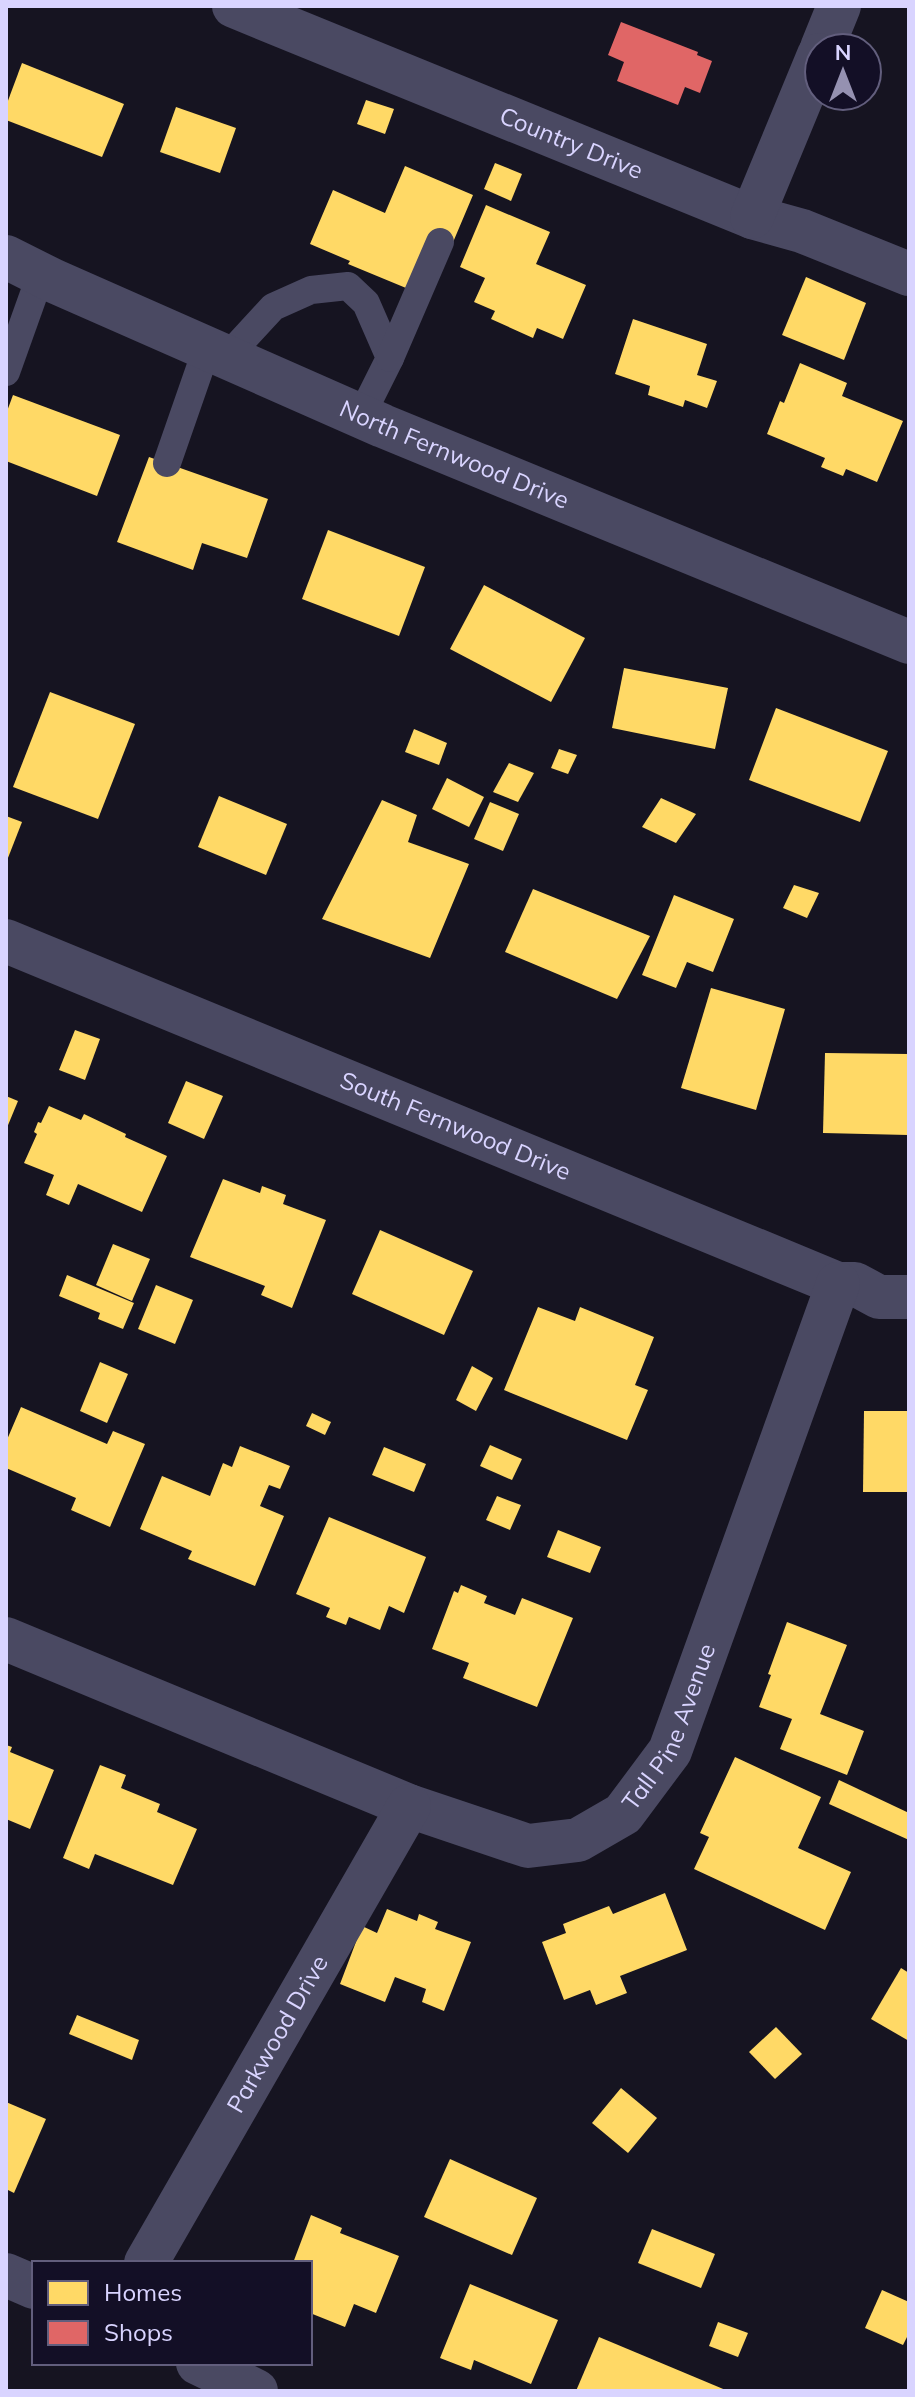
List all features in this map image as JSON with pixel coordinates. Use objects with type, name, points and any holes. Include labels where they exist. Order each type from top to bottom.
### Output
[{"type":"street","name":"Country Drive","points":[[234,6],[752,217],[802,231],[909,274]]},
{"type":"street","points":[[828,32],[839,6]]},
{"type":"street","points":[[752,217],[803,94]]},
{"type":"street","name":"North Fernwood Drive","points":[[24,266],[361,416],[909,642]]},
{"type":"street","name":"South Fernwood Drive","points":[[6,941],[838,1284],[855,1284],[879,1297],[909,1297]]},
{"type":"street","name":"Tall Pine Avenue","points":[[6,1639],[409,1806],[528,1846],[578,1840],[623,1814],[670,1751],[838,1284]]},
{"type":"street","name":"Parkwood Drive","points":[[147,2261],[409,1806]]},
{"type":"street","points":[[6,2275],[32,2286]]},
{"type":"street","points":[[202,2365],[256,2391]]},
{"type":"lane","points":[[361,416],[390,358],[440,242]]},
{"type":"lane","points":[[6,372],[24,266]]},
{"type":"lane","points":[[167,463],[217,353],[273,307],[311,290],[348,286],[366,303],[390,358]]},
{"type":"building: Homes","points":[[22,63],[124,104],[102,157],[6,120],[6,106]]},
{"type":"building: Homes","points":[[366,100],[394,109],[385,134],[357,124]]},
{"type":"building: Homes","points":[[176,107],[236,128],[220,173],[160,152]]},
{"type":"building: Homes","points":[[495,163],[522,174],[511,201],[484,189]]},
{"type":"building: Homes","points":[[405,166],[473,195],[451,247],[406,288],[310,244],[333,190],[385,213]]},
{"type":"building: Homes","points":[[486,205],[550,232],[536,264],[586,285],[563,339],[537,328],[533,338],[491,319],[495,311],[474,302],[485,278],[460,267]]},
{"type":"building: Homes","points":[[806,277],[866,303],[844,360],[782,335]]},
{"type":"building: Homes","points":[[633,319],[707,344],[697,375],[717,381],[707,408],[685,400],[683,407],[648,395],[650,386],[615,374]]},
{"type":"building: Homes","points":[[800,363],[847,383],[842,396],[903,421],[877,482],[846,469],[843,476],[821,467],[825,458],[767,434]]},
{"type":"building: Homes","points":[[13,395],[120,435],[97,496],[6,461],[6,414]]},
{"type":"building: Homes","points":[[149,457],[268,499],[247,558],[202,543],[193,570],[117,542]]},
{"type":"building: Homes","points":[[328,530],[425,567],[399,636],[302,599]]},
{"type":"building: Homes","points":[[484,585],[585,638],[551,702],[450,649]]},
{"type":"building: Homes","points":[[624,668],[728,688],[715,749],[612,728]]},
{"type":"building: Homes","points":[[50,692],[135,724],[98,819],[13,787]]},
{"type":"building: Homes","points":[[776,708],[888,751],[860,822],[749,780]]},
{"type":"building: Homes","points":[[414,729],[447,743],[439,765],[405,752]]},
{"type":"building: Homes","points":[[559,749],[577,755],[568,774],[551,768]]},
{"type":"building: Homes","points":[[509,763],[534,773],[518,802],[493,792]]},
{"type":"building: Homes","points":[[447,778],[484,797],[469,827],[432,809]]},
{"type":"building: Homes","points":[[219,796],[287,824],[266,875],[198,847]]},
{"type":"building: Homes","points":[[661,798],[696,814],[676,843],[642,827]]},
{"type":"building: Homes","points":[[382,800],[417,815],[408,842],[469,864],[430,958],[322,919]]},
{"type":"building: Homes","points":[[490,802],[519,814],[503,851],[474,839]]},
{"type":"building: Homes","points":[[6,816],[22,822],[6,863]]},
{"type":"building: Homes","points":[[794,885],[819,893],[807,918],[783,908]]},
{"type":"building: Homes","points":[[533,889],[650,936],[617,999],[505,952]]},
{"type":"building: Homes","points":[[674,895],[734,919],[713,972],[687,962],[676,988],[642,975]]},
{"type":"building: Homes","points":[[711,988],[785,1009],[756,1110],[681,1088]]},
{"type":"building: Homes","points":[[75,1030],[100,1039],[85,1080],[59,1070]]},
{"type":"building: Homes","points":[[825,1053],[909,1054],[908,1135],[823,1133]]},
{"type":"building: Homes","points":[[186,1081],[223,1096],[204,1139],[168,1123]]},
{"type":"building: Homes","points":[[6,1096],[18,1101],[6,1130]]},
{"type":"building: Homes","points":[[49,1106],[81,1120],[84,1114],[167,1156],[142,1212],[78,1184],[69,1205],[46,1195],[54,1175],[24,1163],[37,1134],[34,1132],[38,1122],[41,1123]]},
{"type":"building: Homes","points":[[223,1179],[260,1193],[262,1186],[286,1195],[283,1204],[326,1220],[292,1308],[261,1295],[265,1286],[190,1257]]},
{"type":"building: Homes","points":[[380,1230],[473,1271],[444,1335],[352,1294]]},
{"type":"building: Homes","points":[[113,1244],[150,1259],[132,1301],[96,1285]]},
{"type":"building: Homes","points":[[67,1275],[134,1303],[123,1329],[98,1319],[100,1313],[59,1296]]},
{"type":"building: Homes","points":[[156,1285],[193,1300],[175,1344],[138,1329]]},
{"type":"building: Homes","points":[[538,1307],[575,1321],[580,1307],[654,1337],[635,1385],[648,1390],[627,1440],[504,1390]]},
{"type":"building: Homes","points":[[100,1362],[128,1374],[107,1423],[80,1411]]},
{"type":"building: Homes","points":[[472,1366],[493,1378],[476,1411],[456,1400]]},
{"type":"building: Homes","points":[[21,1407],[107,1444],[113,1431],[145,1444],[110,1527],[71,1510],[76,1498],[6,1468],[6,1442]]},
{"type":"building: Homes","points":[[864,1411],[909,1411],[909,1492],[863,1492]]},
{"type":"building: Homes","points":[[312,1413],[331,1422],[325,1435],[306,1426]]},
{"type":"building: Homes","points":[[490,1445],[522,1459],[512,1480],[480,1466]]},
{"type":"building: Homes","points":[[240,1446],[290,1466],[280,1489],[269,1485],[260,1506],[284,1516],[255,1586],[188,1559],[192,1551],[140,1529],[162,1476],[210,1496],[223,1463],[232,1467]]},
{"type":"building: Homes","points":[[384,1447],[426,1464],[414,1492],[372,1475]]},
{"type":"building: Homes","points":[[497,1496],[521,1505],[510,1530],[486,1520]]},
{"type":"building: Homes","points":[[329,1517],[426,1557],[404,1613],[389,1606],[380,1630],[349,1617],[346,1625],[326,1617],[330,1608],[296,1594]]},
{"type":"building: Homes","points":[[558,1530],[601,1547],[590,1573],[547,1557]]},
{"type":"building: Homes","points":[[461,1585],[487,1596],[484,1603],[515,1615],[522,1598],[573,1618],[537,1707],[463,1678],[469,1663],[432,1649],[454,1591],[458,1593]]},
{"type":"building: Homes","points":[[787,1622],[847,1645],[820,1714],[864,1731],[847,1775],[780,1749],[792,1719],[759,1707]]},
{"type":"building: Homes","points":[[6,1745],[12,1747],[10,1752],[54,1770],[30,1829],[6,1819]]},
{"type":"building: Homes","points":[[735,1757],[821,1797],[798,1848],[851,1872],[825,1930],[694,1869],[709,1837],[700,1833]]},
{"type":"building: Homes","points":[[100,1765],[126,1775],[121,1788],[160,1804],[157,1812],[197,1829],[173,1885],[95,1854],[89,1869],[63,1858]]},
{"type":"building: Homes","points":[[839,1780],[909,1813],[909,1840],[829,1804]]},
{"type":"building: Homes","points":[[665,1893],[687,1950],[620,1976],[627,1993],[596,2005],[590,1990],[564,2000],[542,1942],[566,1933],[563,1924],[609,1906],[613,1914]]},
{"type":"building: Homes","points":[[387,1909],[417,1921],[419,1914],[438,1922],[435,1929],[471,1942],[444,2011],[422,2002],[426,1989],[395,1977],[385,2002],[340,1984],[362,1926],[377,1933]]},
{"type":"building: Homes","points":[[901,1968],[909,1973],[909,2041],[871,2019]]},
{"type":"building: Homes","points":[[77,2015],[139,2040],[132,2060],[69,2034]]},
{"type":"building: Homes","points":[[776,2027],[802,2054],[775,2079],[749,2052]]},
{"type":"building: Homes","points":[[621,2088],[657,2118],[628,2153],[592,2123]]},
{"type":"building: Homes","points":[[6,2102],[46,2119],[14,2193],[6,2189]]},
{"type":"building: Homes","points":[[450,2159],[537,2198],[512,2255],[424,2217]]},
{"type":"building: Homes","points":[[311,2215],[342,2228],[340,2233],[399,2256],[376,2313],[354,2304],[345,2327],[312,2314],[312,2261],[294,2261]]},
{"type":"building: Homes","points":[[652,2229],[715,2254],[701,2288],[638,2263]]},
{"type":"building: Homes","points":[[470,2284],[558,2320],[531,2384],[474,2360],[471,2370],[440,2358]]},
{"type":"building: Homes","points":[[882,2290],[909,2302],[909,2333],[903,2345],[865,2328]]},
{"type":"building: Homes","points":[[718,2322],[748,2333],[738,2357],[709,2346]]},
{"type":"building: Homes","points":[[599,2337],[728,2391],[576,2391]]},
{"type":"building: Shops","points":[[621,22],[698,52],[697,55],[712,61],[700,93],[685,87],[678,105],[617,81],[624,62],[608,55]]}]
